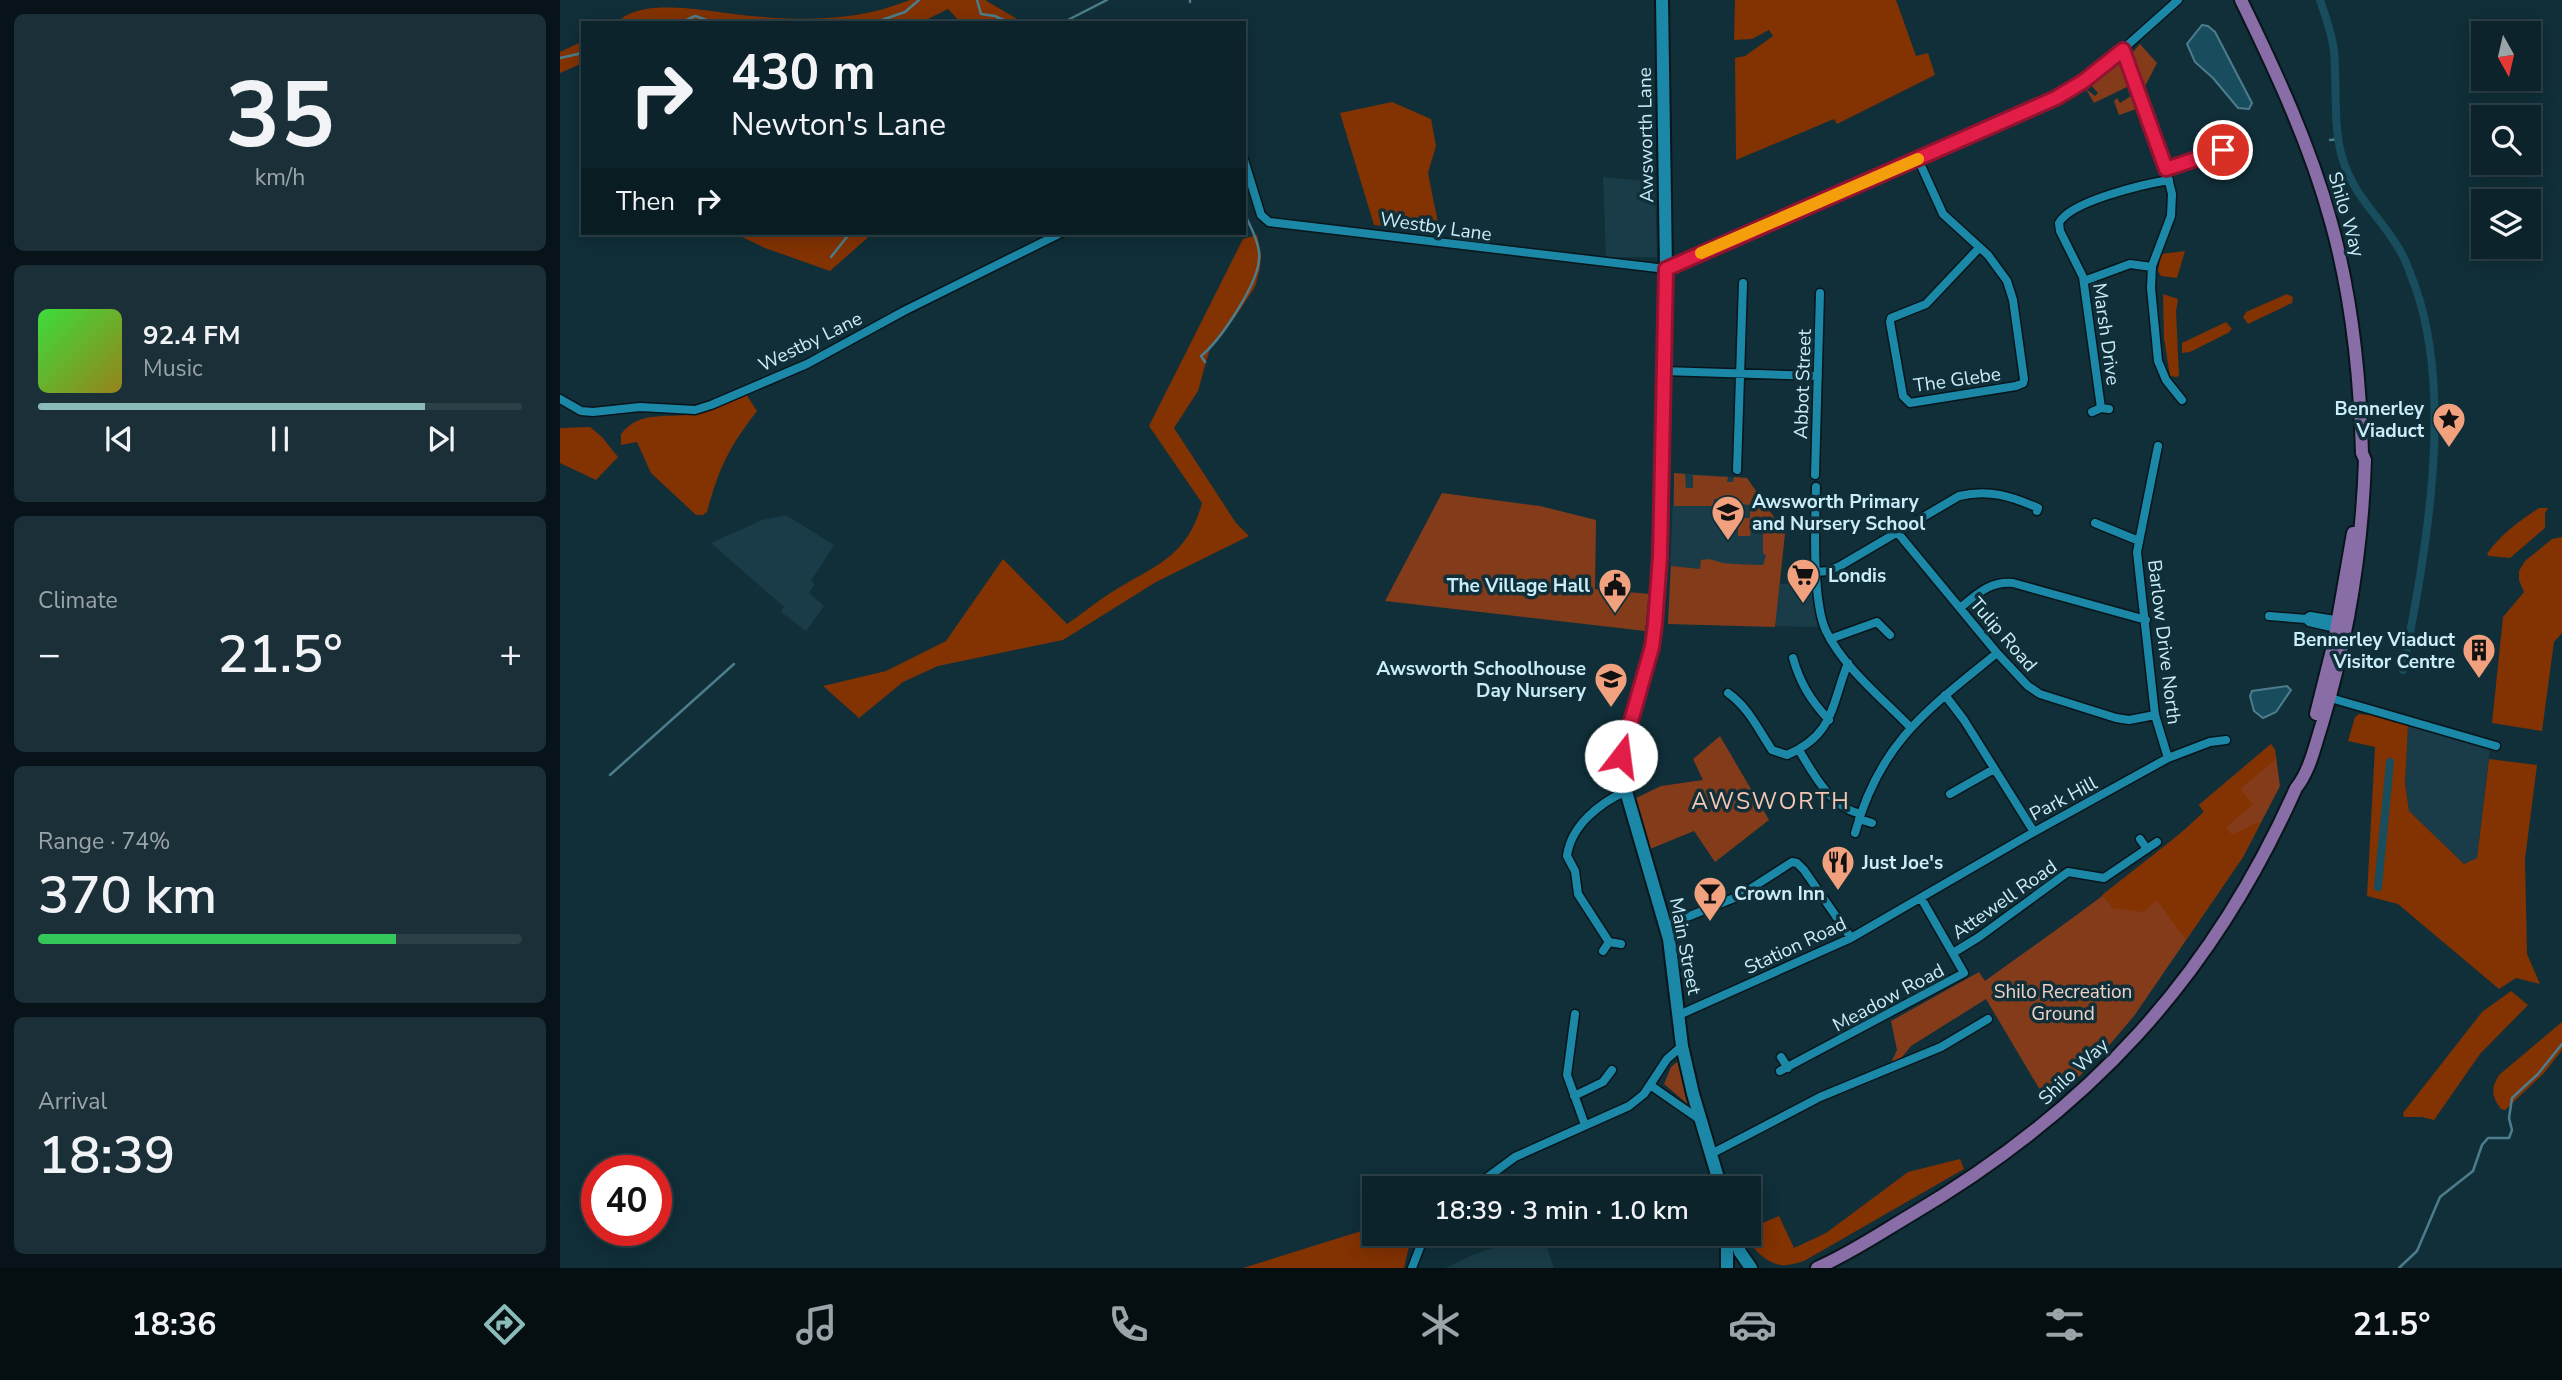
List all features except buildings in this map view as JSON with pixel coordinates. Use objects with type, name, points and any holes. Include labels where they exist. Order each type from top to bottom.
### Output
[{"type":"main road","name":"Shilo Way","points":[[1818,1268],[1983,1170],[2064,1108],[2110,1065],[2159,1012],[2217,932],[2254,871],[2296,788],[2303,780],[2330,697],[2342,626],[2353,536],[2358,460],[2362,453],[2361,407],[2354,330],[2331,221],[2303,138],[2241,0]]},
{"type":"main road","name":"Shilo Way","points":[[2296,788],[2296,778],[2342,626]]},
{"type":"street","name":"Awsworth Lane","points":[[1662,0],[1666,269],[1663,371]]},
{"type":"street","points":[[1666,269],[2056,98],[2084,81],[2123,50],[2178,0]]},
{"type":"street","points":[[2123,50],[2169,180],[2172,211],[2152,267],[2153,323],[2158,360],[2166,380],[2182,400]]},
{"type":"street","points":[[2166,169],[2223,150]]},
{"type":"street","points":[[2210,154],[2217,173]]},
{"type":"street","name":"The Glebe","points":[[1918,159],[1943,214],[1996,263],[2010,290],[2023,383],[1910,403],[1903,396],[1891,318],[1918,309],[1931,300],[1979,248]]},
{"type":"street","name":"Westby Lane","points":[[1246,166],[1261,215],[1269,222],[1666,269]]},
{"type":"street","name":"Marsh Drive","points":[[2100,410],[2084,281],[2060,231],[2061,218],[2120,190],[2169,180]]},
{"type":"street","name":"Westby Lane","points":[[560,399],[581,411],[593,412],[640,407],[695,410],[711,405],[807,364],[904,311],[1057,235]]},
{"type":"street","points":[[2084,281],[2130,264],[2152,267]]},
{"type":"street","points":[[1737,470],[1732,454],[1740,373],[1743,283]]},
{"type":"street","name":"Abbot Street","points":[[1815,475],[1821,293]]},
{"type":"street","points":[[1663,371],[1818,376]]},
{"type":"street","name":"Main Street","points":[[1663,371],[1657,603],[1652,647],[1621,756],[1621,771],[1665,926],[1682,1046],[1717,1176]]},
{"type":"street","name":"Barlow Drive North","points":[[2158,446],[2137,552],[2155,715],[2168,758]]},
{"type":"street","points":[[1816,487],[1817,572],[1821,617],[1830,639],[1848,663],[1910,727]]},
{"type":"street","points":[[1817,572],[1833,569],[1950,500],[1969,494],[2006,495],[2038,508],[2036,511]]},
{"type":"street","points":[[2095,523],[2139,541]]},
{"type":"street","name":"Tulip Road","points":[[1897,532],[2021,681],[2040,694],[2116,718],[2129,720],[2155,715]]},
{"type":"street","points":[[1960,608],[1985,587],[2000,582],[2013,583],[2146,620]]},
{"type":"street","points":[[2269,616],[2342,626]]},
{"type":"street","points":[[1830,639],[1877,622],[1890,635]]},
{"type":"street","points":[[1855,833],[1876,775],[1910,727],[1997,653]]},
{"type":"street","points":[[1804,659],[1791,658],[1801,684],[1829,720]]},
{"type":"street","points":[[1728,693],[1751,714],[1772,750],[1787,755],[1811,741],[1829,720],[1848,663]]},
{"type":"street","points":[[1945,695],[1964,720],[2034,832]]},
{"type":"street","points":[[2318,708],[2325,698],[2330,697],[2496,746]]},
{"type":"street","name":"Park Hill","points":[[1922,898],[2168,758],[2210,742],[2226,740]]},
{"type":"street","points":[[1799,750],[1811,771],[1831,796],[1872,823]]},
{"type":"street","points":[[1950,794],[1994,769]]},
{"type":"street","points":[[1621,944],[1609,942],[1578,894],[1575,871],[1567,856],[1572,837],[1593,812],[1607,800],[1626,791]]},
{"type":"street","points":[[2140,839],[2147,849]]},
{"type":"street","name":"Attewell Road","points":[[1953,953],[2068,872],[2104,878],[2157,842]]},
{"type":"street","points":[[1665,926],[1738,896],[1792,863],[1797,863],[1851,938]]},
{"type":"street","name":"Station Road","points":[[1679,1015],[1851,938],[1922,898]]},
{"type":"street","name":"Meadow Road","points":[[1781,1057],[1784,1070],[1961,977],[1963,969],[1922,898]]},
{"type":"street","points":[[1603,951],[1609,942]]},
{"type":"street","points":[[1574,1014],[1567,1069],[1585,1125]]},
{"type":"street","points":[[1712,1154],[1820,1097],[1941,1047],[1989,1019]]},
{"type":"street","points":[[1489,1176],[1515,1157],[1629,1106],[1644,1094],[1667,1059],[1682,1046]]},
{"type":"street","points":[[1876,1063],[1880,1072]]},
{"type":"street","points":[[1574,1096],[1603,1082],[1612,1070]]},
{"type":"street","points":[[1650,1084],[1702,1121]]},
{"type":"street","points":[[1412,1268],[1420,1246]]},
{"type":"street","points":[[1727,1246],[1727,1268]]},
{"type":"street","points":[[1738,1246],[1751,1268]]},
{"type":"shaded area","points":[[910,0],[985,0],[1021,21],[959,21],[948,9],[924,21],[618,21],[634,12],[660,8],[812,19],[851,16]]},
{"type":"shaded area","points":[[1735,0],[1896,0],[1916,56],[1928,53],[1935,75],[1837,124],[1834,119],[1736,160],[1735,58],[1745,56],[1773,36],[1769,30],[1752,39],[1734,40]]},
{"type":"shaded area","points":[[2202,25],[2215,32],[2252,103],[2249,109],[2238,108],[2213,78],[2195,62],[2187,44]]},
{"type":"shaded area","points":[[581,42],[581,64],[560,73],[560,52]]},
{"type":"shaded area","points":[[1392,102],[1431,119],[1436,146],[1428,173],[1440,233],[1374,225],[1340,113]]},
{"type":"shaded area","points":[[1603,177],[1655,182],[1657,257],[1606,257]]},
{"type":"shaded area","points":[[871,235],[830,271],[765,248],[740,236]]},
{"type":"shaded area","points":[[1257,235],[1261,255],[1255,287],[1210,348],[1198,391],[1174,428],[1236,523],[1249,536],[1156,582],[1063,640],[938,666],[903,682],[859,718],[823,686],[886,671],[946,641],[1003,559],[1067,624],[1106,596],[1168,558],[1178,548],[1196,522],[1202,503],[1149,426],[1243,239]]},
{"type":"shaded area","points":[[2185,251],[2177,278],[2161,276],[2158,271],[2161,254]]},
{"type":"shaded area","points":[[2163,294],[2178,299],[2176,311],[2179,376],[2176,377],[2170,376],[2164,338]]},
{"type":"shaded area","points":[[2287,294],[2293,297],[2292,303],[2248,324],[2243,317],[2246,312]]},
{"type":"shaded area","points":[[2226,322],[2232,329],[2228,333],[2190,352],[2182,353],[2182,343]]},
{"type":"shaded area","points":[[746,394],[757,411],[726,458],[707,512],[703,515],[696,515],[651,473],[637,442],[621,445],[621,434],[638,421],[657,416],[699,413]]},
{"type":"shaded area","points":[[590,427],[618,457],[596,480],[560,463],[560,428]]},
{"type":"shaded area","name":"Awsworth Primary and Nursery School","points":[[1674,473],[1747,478],[1785,533],[1780,584],[1813,584],[1818,627],[1668,624]]},
{"type":"shaded area","points":[[2539,508],[2548,508],[2545,513],[2545,528],[2510,558],[2487,554],[2510,529]]},
{"type":"shaded area","points":[[786,515],[834,545],[811,581],[815,584],[809,593],[824,606],[806,631],[781,612],[784,607],[711,543],[762,520]]},
{"type":"shaded area","points":[[2562,537],[2562,633],[2554,642],[2542,731],[2492,723],[2503,617],[2524,592],[2519,571],[2525,561],[2552,539]]},
{"type":"shaded area","points":[[2287,686],[2291,690],[2276,712],[2263,718],[2254,711],[2250,696],[2252,691]]},
{"type":"shaded area","points":[[2359,714],[2408,726],[2405,783],[2409,811],[2464,864],[2477,858],[2489,759],[2537,765],[2525,859],[2527,954],[2540,984],[2516,978],[2499,989],[2398,904],[2367,896],[2375,747],[2348,741],[2355,717]]},
{"type":"shaded area","points":[[2408,726],[2490,747],[2477,858],[2469,863],[2464,864],[2409,811],[2405,783]]},
{"type":"shaded area","points":[[2271,744],[2275,750],[2275,760],[2240,789],[2253,804],[2226,827],[2232,835],[2261,822],[2243,857],[2186,940],[2157,900],[2144,912],[2113,908],[2102,895],[2181,833],[2204,812],[2199,805]]},
{"type":"shaded area","points":[[2511,991],[2528,1005],[2480,1054],[2434,1120],[2404,1117],[2403,1113],[2482,1012]]},
{"type":"shaded area","points":[[2562,1022],[2562,1050],[2544,1073],[2505,1110],[2501,1109],[2493,1092],[2499,1075]]},
{"type":"shaded area","points":[[1960,1159],[1964,1169],[1804,1261],[1781,1265],[1769,1261],[1753,1246],[1761,1246],[1761,1224],[1779,1216],[1794,1248],[1826,1233],[1908,1172]]},
{"type":"shaded area","points":[[1362,1231],[1362,1246],[1409,1246],[1404,1268],[1243,1268]]},
{"type":"shaded area","points":[[1497,1246],[1546,1246],[1554,1268],[1445,1268]]},
{"type":"green space","points":[[2140,44],[2157,63],[2144,88],[2132,53]]},
{"type":"green space","points":[[2120,63],[2124,65],[2131,85],[2094,103],[2086,89],[2095,96],[2098,93],[2091,85]]},
{"type":"green space","points":[[2132,89],[2139,108],[2119,115],[2114,101],[2117,98],[2120,103],[2131,96]]},
{"type":"green space","name":"Awsworth Primary and Nursery School","points":[[1674,473],[1685,474],[1686,488],[1693,488],[1693,475],[1728,477],[1727,482],[1733,482],[1734,477],[1747,478],[1785,533],[1775,627],[1668,624],[1671,566],[1700,569],[1701,560],[1707,559],[1763,565],[1766,556],[1763,553],[1763,530],[1751,530],[1750,536],[1738,536],[1738,518],[1750,518],[1750,505],[1714,499],[1713,506],[1674,506]]},
{"type":"green space","points":[[1442,493],[1540,506],[1596,520],[1595,589],[1650,594],[1645,631],[1385,601]]},
{"type":"green space","points":[[1720,736],[1769,820],[1715,862],[1694,831],[1650,849],[1634,799],[1661,786],[1703,780],[1693,759]]},
{"type":"green space","name":"Shilo Recreation Ground","points":[[2271,744],[2275,750],[2280,786],[2243,857],[2134,1016],[2101,1055],[2060,1095],[2040,1090],[1986,999],[1911,1046],[1902,1057],[1891,1063],[1897,1050],[1891,1021],[1979,972],[1985,981],[2070,920],[2178,835],[2204,812],[2199,805]]},
{"type":"green space","points":[[1682,1058],[1691,1107],[1664,1084],[1671,1067]]},
{"type":"waterway","points":[[879,21],[905,12],[919,0]]},
{"type":"waterway","points":[[977,0],[981,14],[1006,21]]},
{"type":"waterway","points":[[1066,21],[1107,0]]},
{"type":"waterway","points":[[2320,0],[2334,51],[2336,119],[2342,157],[2354,186],[2396,243],[2406,264],[2427,330],[2433,377],[2435,427],[2427,528],[2403,670]]},
{"type":"waterway","points":[[684,21],[695,16],[709,21]]},
{"type":"waterway","points":[[560,58],[581,52]]},
{"type":"waterway","points":[[2330,140],[2340,139]]},
{"type":"waterway","points":[[1205,362],[1201,356],[1237,311],[1257,270],[1258,248],[1246,218]]},
{"type":"waterway","points":[[831,257],[848,235]]},
{"type":"waterway","points":[[610,775],[734,664]]},
{"type":"waterway","points":[[2378,887],[2390,762]]},
{"type":"waterway","points":[[2399,1268],[2417,1251],[2440,1197],[2473,1171],[2482,1145],[2488,1138],[2509,1138],[2512,1130],[2509,1118],[2512,1098],[2538,1074],[2562,1044]]},
{"type":"slow traffic","points":[[1701,253],[1918,159]]},
{"type":"place","name":"Bennerley Viaduct","points":[[2449,449]]},
{"type":"place","name":"Awsworth Primary and Nursery School","points":[[1728,542]]},
{"type":"place","name":"Londis","points":[[1803,605]]},
{"type":"place","name":"The Village Hall","points":[[1615,615]]},
{"type":"place","name":"Bennerley Viaduct Visitor Centre","points":[[2479,680]]},
{"type":"place","name":"Awsworth Schoolhouse Day Nursery","points":[[1611,709]]},
{"type":"place","name":"Just Joe's","points":[[1838,892]]},
{"type":"place","name":"Crown Inn","points":[[1710,923]]},
{"type":"district","name":"AWSWORTH","points":[[1771,801]]},
{"type":"route","points":[[1621,756],[1652,647],[1655,624],[1660,556],[1666,269],[2031,110],[2084,81],[2123,50],[2166,169],[2223,150]]}]
